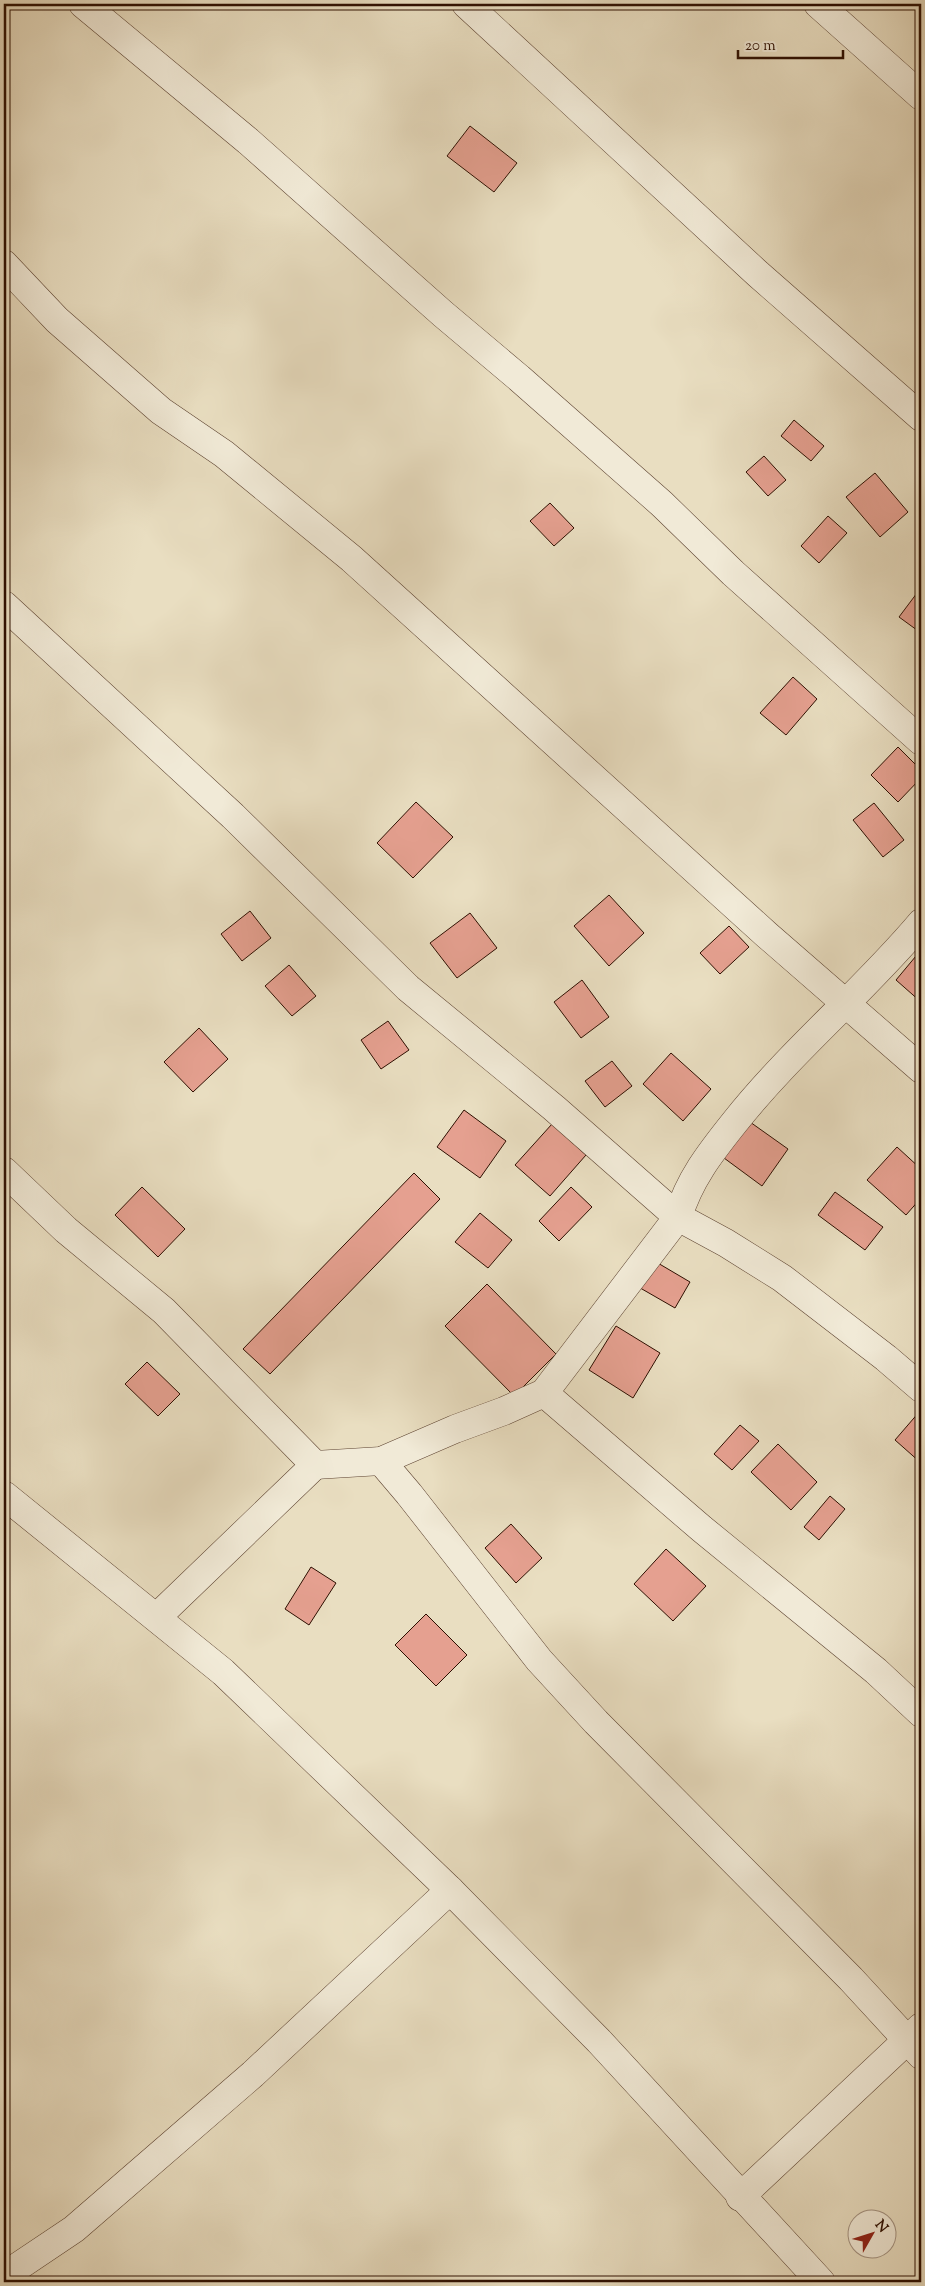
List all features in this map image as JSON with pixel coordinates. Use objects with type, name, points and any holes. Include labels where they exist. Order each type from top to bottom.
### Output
[{"type":"street","points":[[83,4],[240,135],[354,233],[443,314],[519,378],[662,504],[733,573],[921,741]]},
{"type":"street","points":[[466,4],[743,260],[921,416]]},
{"type":"street","points":[[818,4],[921,96]]},
{"type":"street","points":[[4,264],[57,320],[162,411],[224,454],[352,559],[504,699],[767,935],[921,1069]]},
{"type":"street","points":[[4,604],[234,816],[408,988],[554,1108],[678,1217],[726,1243],[782,1278],[886,1358],[921,1388]]},
{"type":"street","points":[[157,1617],[315,1465],[381,1461],[544,1393],[678,1217],[686,1192],[708,1156],[751,1102],[921,923]]},
{"type":"street","points":[[4,1171],[66,1230],[164,1311],[315,1465]]},
{"type":"street","points":[[544,1393],[702,1529],[876,1671],[921,1714]]},
{"type":"street","points":[[381,1461],[409,1494],[538,1660],[596,1722],[851,1980],[916,2041],[740,2197]]},
{"type":"street","points":[[4,1495],[223,1672],[450,1890],[598,2041],[740,2197],[821,2282]]},
{"type":"street","points":[[4,2276],[74,2229],[253,2074],[450,1890]]},
{"type":"building","points":[[470,126],[517,163],[494,192],[447,156]]},
{"type":"building","points":[[794,420],[824,446],[811,461],[781,436]]},
{"type":"building","points":[[764,456],[786,480],[768,496],[746,472]]},
{"type":"building","points":[[875,473],[908,512],[880,537],[846,497]]},
{"type":"building","points":[[550,503],[574,528],[554,546],[530,521]]},
{"type":"building","points":[[828,516],[847,533],[819,563],[801,546]]},
{"type":"building","points":[[917,593],[921,596],[921,633],[899,617]]},
{"type":"building","points":[[793,677],[817,699],[786,735],[760,713]]},
{"type":"building","points":[[898,747],[921,770],[921,778],[898,802],[871,775]]},
{"type":"building","points":[[416,802],[453,837],[413,878],[377,843]]},
{"type":"building","points":[[874,803],[904,840],[883,857],[853,820]]},
{"type":"building","points":[[609,895],[644,933],[609,966],[574,926]]},
{"type":"building","points":[[250,911],[271,938],[242,961],[221,934]]},
{"type":"building","points":[[470,913],[497,948],[457,978],[430,943]]},
{"type":"building","points":[[729,926],[749,947],[720,974],[700,953]]},
{"type":"building","points":[[921,950],[921,1002],[896,980]]},
{"type":"building","points":[[289,965],[316,996],[292,1016],[265,986]]},
{"type":"building","points":[[582,980],[609,1017],[581,1038],[554,1002]]},
{"type":"building","points":[[388,1021],[409,1050],[381,1069],[361,1040]]},
{"type":"building","points":[[199,1028],[228,1059],[193,1092],[164,1062]]},
{"type":"building","points":[[671,1053],[711,1089],[683,1121],[643,1084]]},
{"type":"building","points":[[612,1061],[632,1086],[605,1107],[585,1081]]},
{"type":"building","points":[[464,1110],[506,1141],[480,1178],[437,1147]]},
{"type":"building","points":[[750,1122],[788,1149],[762,1186],[724,1158]]},
{"type":"building","points":[[552,1124],[586,1155],[550,1196],[515,1165]]},
{"type":"building","points":[[897,1147],[921,1169],[921,1198],[906,1215],[867,1180]]},
{"type":"building","points":[[414,1173],[440,1199],[270,1374],[243,1349]]},
{"type":"building","points":[[142,1187],[185,1229],[158,1257],[115,1215]]},
{"type":"building","points":[[571,1187],[592,1207],[559,1241],[539,1221]]},
{"type":"building","points":[[835,1192],[883,1227],[865,1250],[818,1215]]},
{"type":"building","points":[[480,1213],[512,1240],[488,1268],[455,1242]]},
{"type":"building","points":[[651,1259],[690,1282],[675,1308],[635,1285]]},
{"type":"building","points":[[487,1284],[556,1354],[514,1396],[445,1326]]},
{"type":"building","points":[[616,1326],[660,1353],[633,1398],[589,1370]]},
{"type":"building","points":[[147,1362],[180,1394],[158,1416],[125,1384]]},
{"type":"building","points":[[921,1412],[921,1463],[895,1440]]},
{"type":"building","points":[[740,1425],[759,1441],[732,1470],[714,1454]]},
{"type":"building","points":[[778,1444],[817,1482],[791,1510],[751,1472]]},
{"type":"building","points":[[830,1496],[845,1509],[819,1540],[804,1527]]},
{"type":"building","points":[[511,1524],[542,1558],[516,1583],[485,1548]]},
{"type":"building","points":[[666,1549],[706,1586],[673,1621],[634,1584]]},
{"type":"building","points":[[311,1567],[336,1583],[309,1625],[285,1609]]},
{"type":"building","points":[[426,1614],[467,1655],[436,1686],[395,1645]]}]
